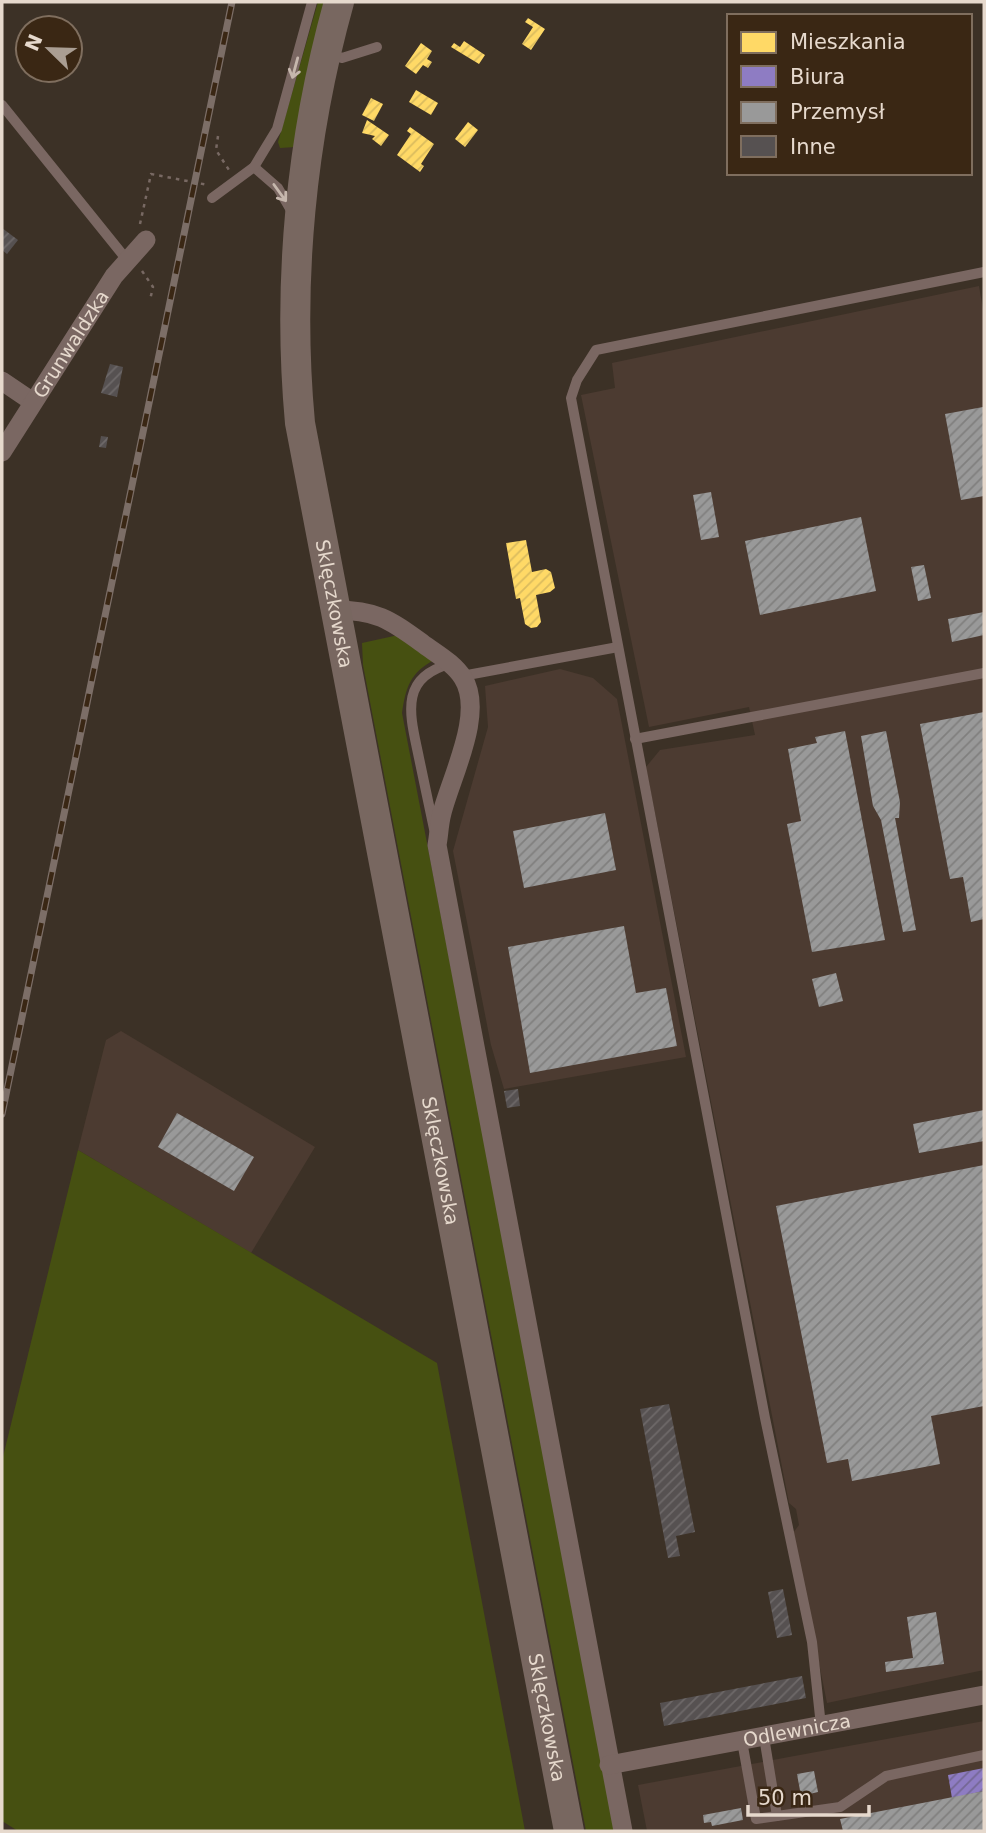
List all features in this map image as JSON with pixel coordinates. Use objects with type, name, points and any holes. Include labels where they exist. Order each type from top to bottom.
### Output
[{"type":"main road","name":"Sklęczkowska","points":[[315,490],[313,264],[339,2]]},
{"type":"main road","name":"Sklęczkowska","points":[[356,2],[312,120],[300,225],[295,313],[300,423],[315,490],[334,610],[569,1831]]},
{"type":"street","name":"Grunwaldzka","points":[[2,452],[129,259],[146,240]]},
{"type":"street","points":[[2,381],[33,402]]},
{"type":"street","points":[[334,610],[365,610],[386,617],[456,670],[469,691],[470,712],[442,815],[437,845],[623,1831]]},
{"type":"street","name":"Odlewnicza","points":[[609,1765],[984,1695]]},
{"type":"lane","points":[[212,198],[254,167],[277,129],[312,2]]},
{"type":"lane","points":[[334,55],[377,47]]},
{"type":"lane","points":[[2,105],[129,259]]},
{"type":"lane","points":[[254,167],[278,188],[300,225]]},
{"type":"lane","points":[[821,1726],[813,1642],[765,1418],[571,398],[577,380],[597,349],[984,272]]},
{"type":"lane","points":[[437,845],[410,712],[416,685],[425,674],[618,647]]},
{"type":"lane","points":[[635,739],[984,673]]},
{"type":"lane","points":[[764,1737],[777,1816]]},
{"type":"lane","points":[[742,1741],[757,1819],[840,1807],[886,1776],[984,1755]]},
{"type":"path","points":[[218,136],[216,150],[231,172]]},
{"type":"path","points":[[222,179],[245,162],[254,167]]},
{"type":"path","points":[[150,300],[153,287],[129,259],[151,174],[212,186]]},
{"type":"shaded area","points":[[979,286],[984,315],[984,1670],[827,1703],[793,1533],[799,1525],[796,1509],[789,1503],[646,767],[660,750],[755,735],[749,707],[649,727],[581,395],[615,388],[612,363]]},
{"type":"shaded area","points":[[560,669],[593,678],[617,699],[686,1057],[504,1089],[491,1045],[453,851],[488,727],[485,686]]},
{"type":"shaded area","points":[[121,1031],[315,1147],[251,1253],[78,1150],[106,1040]]},
{"type":"shaded area","points":[[984,1721],[984,1831],[647,1831],[638,1785]]},
{"type":"green space","points":[[318,2],[328,2],[295,147],[280,148],[278,142]]},
{"type":"green space","points":[[403,634],[434,660],[419,670],[410,682],[402,713],[617,1831],[586,1831],[363,665],[362,643]]},
{"type":"green space","points":[[78,1150],[437,1363],[525,1831],[18,1831],[2,1821],[2,1461]]},
{"type":"building: Mieszkania","points":[[528,18],[545,29],[531,50],[522,44],[533,27],[525,22]]},
{"type":"building: Mieszkania","points":[[464,41],[485,55],[479,64],[451,47],[454,43],[460,47]]},
{"type":"building: Mieszkania","points":[[421,43],[432,51],[427,59],[432,62],[428,68],[423,65],[416,74],[405,66]]},
{"type":"building: Mieszkania","points":[[416,90],[438,103],[431,115],[409,102]]},
{"type":"building: Mieszkania","points":[[371,98],[383,104],[374,121],[362,115]]},
{"type":"building: Mieszkania","points":[[367,120],[389,135],[381,146],[372,139],[375,136],[362,133]]},
{"type":"building: Mieszkania","points":[[468,122],[478,130],[465,147],[455,139]]},
{"type":"building: Mieszkania","points":[[410,127],[434,144],[421,164],[424,166],[420,172],[397,155],[411,134],[407,131]]},
{"type":"building: Mieszkania","points":[[526,540],[532,572],[546,569],[551,572],[555,588],[536,595],[541,622],[537,627],[531,628],[525,624],[520,598],[516,599],[506,543]]},
{"type":"building: Biura","points":[[984,1768],[984,1791],[952,1798],[948,1775]]},
{"type":"building: Przemysł","points":[[983,407],[984,496],[961,500],[945,414]]},
{"type":"building: Przemysł","points":[[711,492],[719,537],[701,540],[693,495]]},
{"type":"building: Przemysł","points":[[861,517],[876,591],[760,615],[745,541]]},
{"type":"building: Przemysł","points":[[924,565],[931,598],[918,601],[911,567]]},
{"type":"building: Przemysł","points":[[984,612],[984,635],[952,642],[948,619]]},
{"type":"building: Przemysł","points":[[984,712],[984,919],[971,922],[963,877],[950,879],[920,724]]},
{"type":"building: Przemysł","points":[[845,731],[885,940],[812,952],[787,824],[801,821],[788,749],[817,743],[815,737]]},
{"type":"building: Przemysł","points":[[886,731],[900,802],[899,818],[895,818],[916,930],[903,932],[881,820],[873,806],[861,736]]},
{"type":"building: Przemysł","points":[[605,813],[616,870],[524,888],[513,831]]},
{"type":"building: Przemysł","points":[[624,926],[636,993],[666,988],[677,1046],[530,1073],[508,947]]},
{"type":"building: Przemysł","points":[[836,973],[843,1001],[819,1007],[812,979]]},
{"type":"building: Przemysł","points":[[984,1110],[984,1141],[919,1153],[913,1124]]},
{"type":"building: Przemysł","points":[[177,1113],[254,1157],[234,1191],[158,1147]]},
{"type":"building: Przemysł","points":[[984,1165],[984,1406],[931,1416],[940,1464],[852,1481],[848,1459],[827,1463],[776,1206]]},
{"type":"building: Przemysł","points":[[936,1612],[944,1664],[886,1672],[885,1662],[913,1658],[907,1617]]},
{"type":"building: Przemysł","points":[[814,1771],[818,1792],[801,1796],[797,1774]]},
{"type":"building: Przemysł","points":[[984,1791],[984,1831],[843,1831],[840,1819]]},
{"type":"building: Przemysł","points":[[741,1808],[743,1820],[712,1826],[711,1822],[704,1823],[703,1815]]},
{"type":"building: Inne","points":[[2,228],[18,240],[7,254],[2,250]]},
{"type":"building: Inne","points":[[110,364],[123,367],[117,397],[101,393]]},
{"type":"building: Inne","points":[[101,436],[108,437],[106,448],[99,447]]},
{"type":"building: Inne","points":[[518,1089],[520,1106],[507,1108],[504,1091]]},
{"type":"building: Inne","points":[[669,1404],[695,1532],[676,1536],[680,1556],[668,1558],[640,1409]]},
{"type":"building: Inne","points":[[783,1589],[792,1635],[777,1638],[768,1592]]},
{"type":"building: Inne","points":[[802,1676],[806,1698],[664,1726],[660,1703]]},
{"type":"railway","points":[[2,1114],[232,2]]}]
